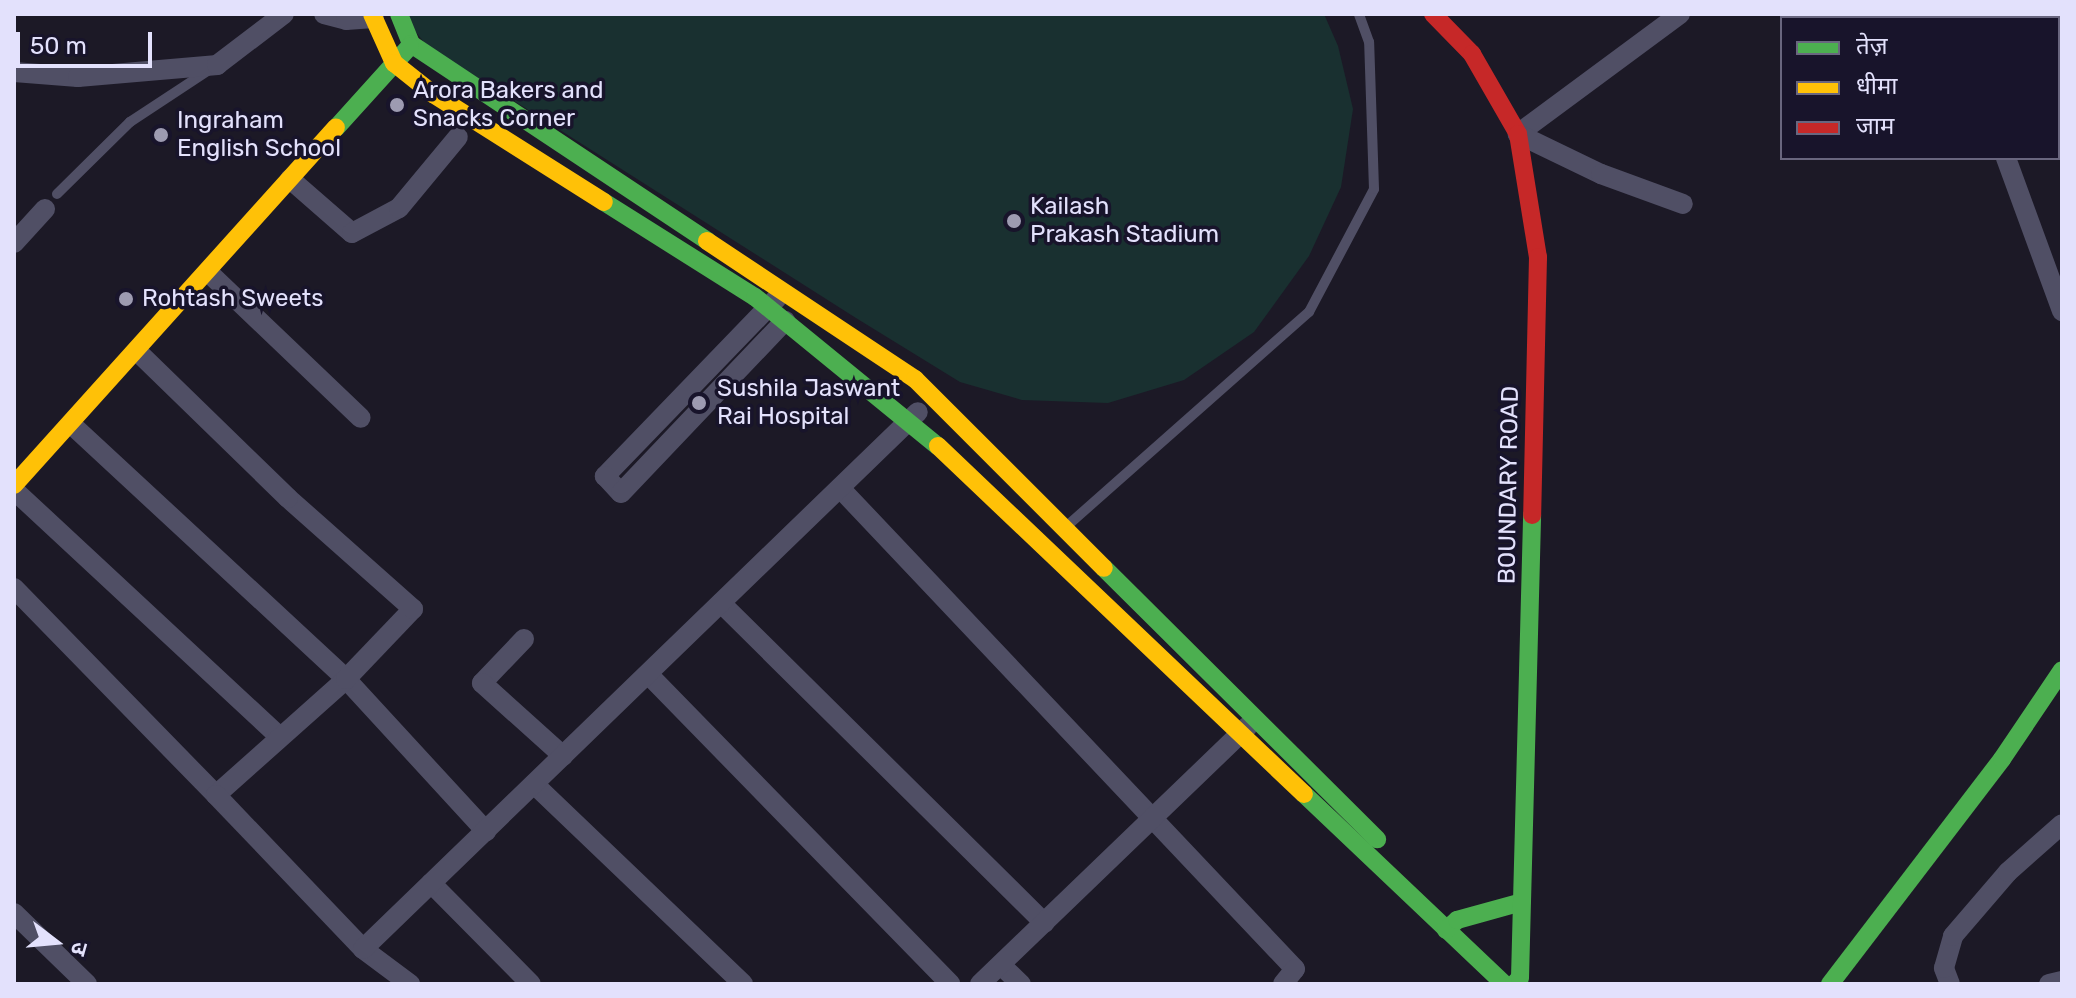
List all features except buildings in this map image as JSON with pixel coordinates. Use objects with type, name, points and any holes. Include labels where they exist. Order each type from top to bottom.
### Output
[{"type":"main road","points":[[399,14],[411,44],[784,289],[932,394],[1256,717],[1451,925]]},
{"type":"main road","name":"BOUNDARY ROAD","points":[[1433,14],[1472,54],[1518,134],[1538,257],[1522,902],[1516,982]]},
{"type":"main road","points":[[373,16],[394,63],[433,94],[769,308],[911,420],[1238,736],[1516,982]]},
{"type":"main road","points":[[14,488],[411,44]]},
{"type":"main road","points":[[539,161],[553,138]]},
{"type":"main road","points":[[1830,984],[2002,759],[2062,670]]},
{"type":"main road","points":[[1451,925],[1522,902]]},
{"type":"street","points":[[14,72],[78,77],[217,65],[284,14]]},
{"type":"street","points":[[324,14],[346,20],[373,16]]},
{"type":"street","points":[[1680,14],[1518,134],[1601,174],[1683,204]]},
{"type":"street","points":[[290,179],[352,233],[399,208],[458,137]]},
{"type":"street","points":[[2007,160],[2062,311]]},
{"type":"street","points":[[14,243],[51,202]]},
{"type":"street","points":[[208,272],[361,418]]},
{"type":"street","points":[[784,289],[605,476],[621,493],[785,321]]},
{"type":"street","points":[[137,351],[413,609],[346,679],[216,795]]},
{"type":"street","points":[[363,949],[911,420],[932,394]]},
{"type":"street","points":[[71,424],[346,679],[486,831]]},
{"type":"street","points":[[14,488],[279,736]]},
{"type":"street","points":[[840,488],[1295,969],[1283,984]]},
{"type":"street","points":[[14,588],[363,949],[410,984]]},
{"type":"street","points":[[721,603],[1044,923]]},
{"type":"street","points":[[524,639],[482,683],[563,756]]},
{"type":"street","points":[[648,674],[950,984]]},
{"type":"street","points":[[980,984],[1256,717]]},
{"type":"street","points":[[534,784],[743,984]]},
{"type":"street","points":[[1950,984],[1944,968],[1953,936],[2008,872],[2062,824]]},
{"type":"street","points":[[431,883],[530,984]]},
{"type":"street","points":[[14,913],[87,984]]},
{"type":"street","points":[[1001,965],[1021,984]]},
{"type":"street","points":[[2049,984],[2062,981]]},
{"type":"lane","points":[[1043,548],[1309,312],[1374,189],[1369,42],[1359,14]]},
{"type":"lane","points":[[51,202],[130,122],[217,65]]},
{"type":"green space","name":"Kailash Prakash Stadium","points":[[402,14],[1324,14],[1338,46],[1353,109],[1341,187],[1309,256],[1254,332],[1184,380],[1108,403],[1022,400],[960,382],[856,318],[426,45]]},
{"type":"traffic: fast","points":[[399,14],[411,44],[707,241]]},
{"type":"traffic: fast","points":[[336,128],[410,46]]},
{"type":"traffic: fast","points":[[604,202],[755,297],[938,446]]},
{"type":"traffic: fast","points":[[1514,984],[1520,978],[1532,515]]},
{"type":"traffic: fast","points":[[1104,568],[1377,839]]},
{"type":"traffic: fast","points":[[1830,984],[2002,759],[2062,670]]},
{"type":"traffic: fast","points":[[1304,794],[1504,984]]},
{"type":"traffic: fast","points":[[1446,930],[1457,920],[1522,902]]},
{"type":"traffic: slow","points":[[372,14],[394,63],[433,94],[604,202]]},
{"type":"traffic: slow","points":[[14,485],[336,128]]},
{"type":"traffic: slow","points":[[707,241],[915,379],[1104,568]]},
{"type":"traffic: slow","points":[[938,446],[1304,794]]},
{"type":"traffic: jam","points":[[1433,14],[1472,54],[1518,134],[1538,257],[1532,515]]},
{"type":"place","name":"Arora Bakers and Snacks Corner","points":[[397,105]]},
{"type":"place","name":"Ingraham English School","points":[[161,135]]},
{"type":"place","name":"Kailash Prakash Stadium","points":[[1014,221]]},
{"type":"place","name":"Rohtash Sweets","points":[[126,299]]},
{"type":"place","name":"Sushila Jaswant Rai Hospital","points":[[699,403]]}]
